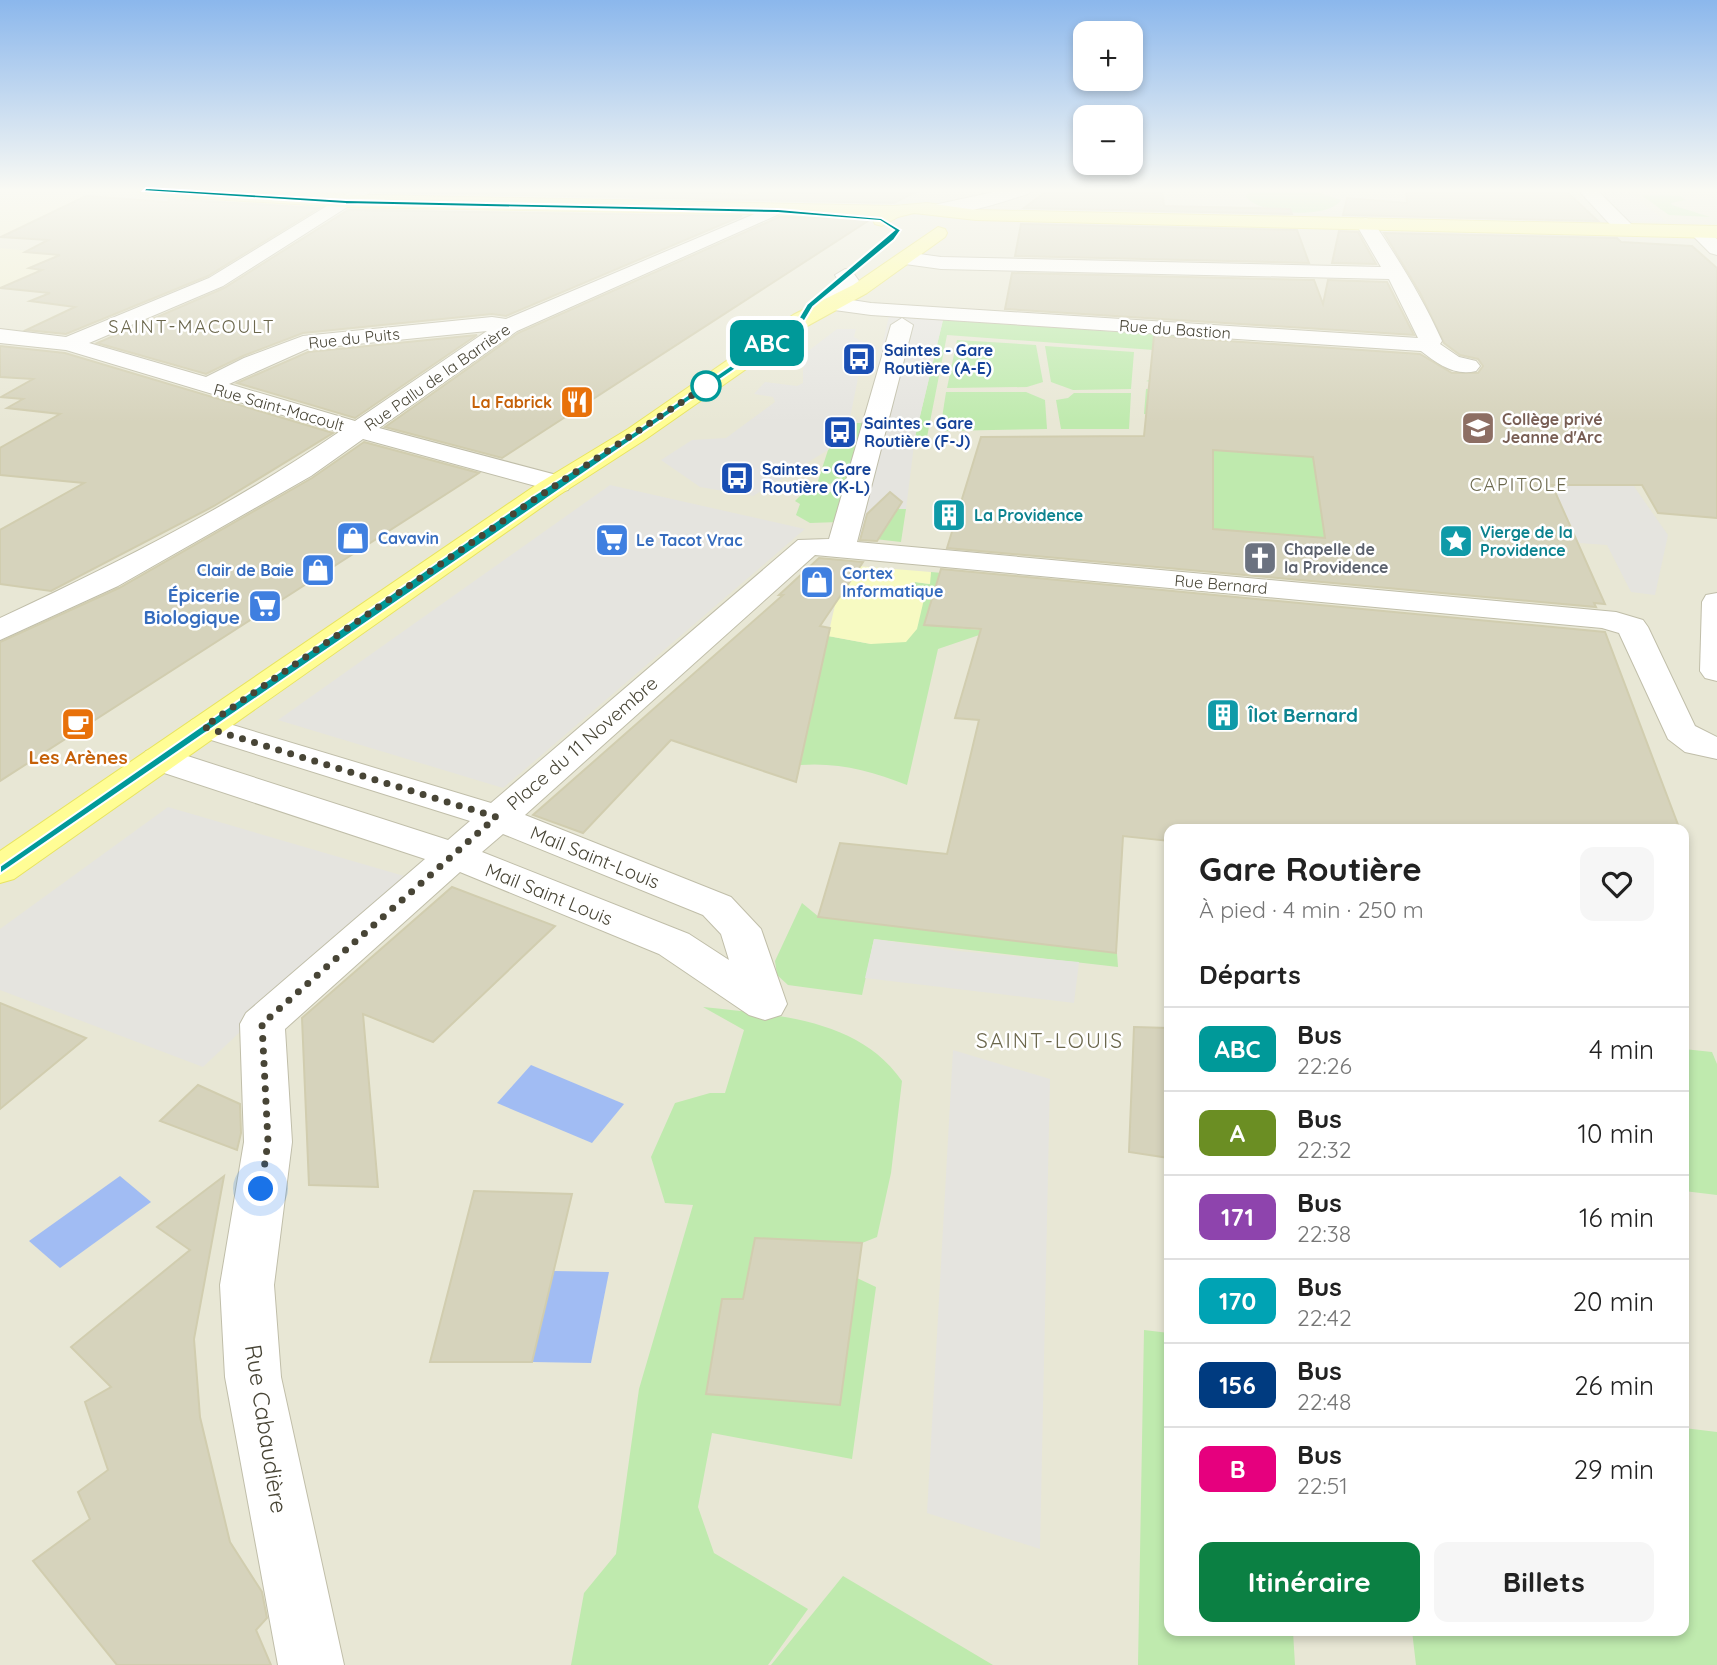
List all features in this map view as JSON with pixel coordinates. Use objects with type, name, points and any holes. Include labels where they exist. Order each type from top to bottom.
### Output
[{"type":"main road","points":[[801,320],[810,305],[855,268]]},
{"type":"main road","points":[[0,870],[558,484],[637,434],[801,320],[835,304],[890,268]]},
{"type":"street","points":[[68,344],[216,282],[239,268]]},
{"type":"street","name":"Rue Pallu de la Barrière","points":[[0,630],[107,580],[302,470],[509,326],[645,268]]},
{"type":"street","points":[[1155,268],[1396,273]]},
{"type":"street","points":[[1393,268],[1431,341],[1427,345],[1452,363],[1468,366]]},
{"type":"street","points":[[835,304],[827,301],[850,284],[845,275]]},
{"type":"street","name":"Rue du Bastion","points":[[835,304],[1427,345]]},
{"type":"street","name":"Rue du Puits","points":[[208,386],[252,363],[303,343],[492,324],[509,326]]},
{"type":"street","points":[[824,548],[902,325]]},
{"type":"street","name":"Rue Saint-Macoult","points":[[0,336],[68,344],[361,431],[558,484]]},
{"type":"street","name":"Rue Bernard","points":[[824,548],[1605,619],[1632,627],[1680,732],[1698,744],[1717,748]]},
{"type":"street","name":"Place du 11 Novembre","points":[[262,1024],[496,817],[824,548]]},
{"type":"street","points":[[1717,603],[1717,671]]},
{"type":"street","name":"Mail Saint-Louis","points":[[204,727],[496,817],[717,906],[740,929],[765,1004]]},
{"type":"street","name":"Mail Saint Louis","points":[[159,759],[453,855],[674,944],[765,1004]]},
{"type":"street","name":"Rue Cabaudière","points":[[262,1024],[268,1142],[247,1285],[253,1377],[311,1665]]},
{"type":"shaded area","points":[[0,268],[1717,268],[1717,1665],[0,1665]]},
{"type":"shaded area","points":[[0,268],[47,268],[0,290]]},
{"type":"shaded area","points":[[889,316],[943,320],[915,437],[906,509],[881,508],[866,538],[830,528],[846,501]]},
{"type":"shaded area","points":[[943,320],[1176,336],[1176,349],[1304,358],[1308,381],[1317,387],[1309,396],[1313,425],[1171,415],[1183,409],[1198,410],[1199,414],[1211,414],[1212,411],[1281,415],[1281,412],[1210,406],[1211,401],[1203,400],[1193,405],[1183,402],[1181,397],[1158,396],[1160,415],[1144,414],[1146,389],[1171,386],[1146,381],[1164,376],[1189,377],[1190,355],[1267,368],[1200,371],[1200,375],[1258,386],[1227,390],[1233,392],[1270,387],[1266,383],[1221,376],[1218,372],[1280,370],[1242,358],[947,335],[927,437],[915,437]]},
{"type":"shaded area","points":[[837,329],[856,329],[854,337],[865,343],[849,423],[828,450],[753,496],[700,487],[661,460],[692,440],[726,438],[775,402],[773,397],[754,394],[765,382],[797,386],[803,383],[803,355]]},
{"type":"shaded area","points":[[957,340],[1036,345],[1043,382],[1027,387],[947,388]]},
{"type":"shaded area","points":[[1045,346],[1134,352],[1131,389],[1073,390],[1051,382]]},
{"type":"shaded area","points":[[946,392],[1026,392],[1045,400],[1047,429],[940,431]]},
{"type":"shaded area","points":[[1074,393],[1131,393],[1129,429],[1061,429],[1056,400],[1068,398]]},
{"type":"shaded area","points":[[849,423],[865,423],[849,486],[825,485],[818,490],[847,495],[839,522],[810,523],[796,515],[800,504],[795,501],[809,487],[817,484],[828,450]]},
{"type":"shaded area","points":[[1213,450],[1313,457],[1325,538],[1213,529]]},
{"type":"shaded area","points":[[1548,476],[1610,478],[1616,485],[1633,485],[1668,535],[1655,595],[1631,592],[1607,545],[1579,543]]},
{"type":"shaded area","points":[[610,485],[805,529],[503,788],[278,720]]},
{"type":"shaded area","points":[[881,508],[906,509],[901,542],[866,538]]},
{"type":"shaded area","points":[[931,572],[1268,601],[925,625],[991,631],[938,649],[907,785],[855,769],[800,765],[828,636],[871,644],[924,594],[913,594],[915,582],[929,584]]},
{"type":"shaded area","points":[[168,807],[404,876],[203,1067],[0,990],[0,929]]},
{"type":"shaded area","points":[[802,903],[819,917],[1117,953],[1118,967],[874,939],[862,995],[788,985],[777,975],[775,961]]},
{"type":"shaded area","points":[[874,939],[959,951],[1079,962],[1074,1003],[865,978]]},
{"type":"shaded area","points":[[703,1007],[785,1017],[838,1032],[862,1044],[884,1060],[902,1081],[891,1173],[877,1237],[862,1243],[857,1278],[876,1287],[852,1459],[712,1433],[698,1507],[714,1553],[808,1609],[768,1665],[571,1665],[584,1593],[616,1554],[639,1389],[693,1205],[665,1203],[651,1157],[675,1103],[710,1093],[725,1093],[744,1030]]},
{"type":"shaded area","points":[[953,1050],[1050,1079],[1040,1549],[927,1513]]},
{"type":"shaded area","points":[[1689,1050],[1712,1052],[1717,1064],[1717,1195],[1689,1192]]},
{"type":"shaded area","points":[[1144,1330],[1164,1332],[1164,1636],[1293,1636],[1295,1665],[1138,1665]]},
{"type":"shaded area","points":[[1689,1429],[1717,1432],[1717,1665],[1416,1665],[1413,1636],[1689,1636]]},
{"type":"shaded area","points":[[843,1576],[993,1665],[771,1665]]},
{"type":"sand","points":[[844,565],[931,572],[930,584],[915,582],[913,593],[925,595],[917,629],[906,642],[871,644],[828,636]]},
{"type":"water","points":[[531,1065],[624,1104],[592,1143],[497,1103]]},
{"type":"water","points":[[120,1176],[151,1202],[60,1268],[29,1241]]},
{"type":"water","points":[[554,1271],[609,1272],[591,1363],[532,1362]]},
{"type":"building","points":[[29,268],[222,268],[208,276],[66,334],[26,330],[75,307],[30,301],[50,293],[0,288],[42,270]]},
{"type":"building","points":[[256,268],[620,268],[506,316],[492,314],[303,333],[243,356],[206,374],[97,343],[224,288]]},
{"type":"building","points":[[665,268],[796,268],[502,458],[385,427],[518,333]]},
{"type":"building","points":[[1405,268],[1717,268],[1717,518],[1658,513],[1642,485],[1552,485],[1605,604],[1594,603],[1596,607],[947,548],[981,437],[1144,436],[1154,336],[1420,354],[1452,373],[1478,373],[1483,366],[1478,359],[1460,355],[1444,343]],"holes":[[[1213,450],[1313,457],[1325,538],[1213,529]]]},
{"type":"building","points":[[1012,273],[1314,280],[1323,304],[1328,280],[1387,282],[1414,335],[1005,309]]},
{"type":"building","points":[[477,335],[355,418],[237,383],[308,352]]},
{"type":"building","points":[[0,346],[65,353],[333,433],[214,506],[51,591],[0,584],[0,530],[84,483],[0,475],[0,448],[60,414],[7,408],[23,399],[1,397],[33,379],[0,377]]},
{"type":"building","points":[[364,442],[479,473],[0,781],[0,642],[119,588],[312,478]]},
{"type":"building","points":[[890,492],[902,502],[877,541],[860,540],[867,514]]},
{"type":"building","points":[[819,558],[863,562],[820,626],[830,628],[796,782],[671,740],[583,833],[533,815],[783,595],[779,595]]},
{"type":"building","name":"Îlot Bernard","points":[[941,569],[1605,632],[1678,824],[1164,824],[1164,840],[1123,836],[1116,953],[818,917],[840,843],[947,854],[979,720],[955,718],[981,629],[924,625]]},
{"type":"building","points":[[452,887],[555,926],[433,1042],[363,1014],[378,1187],[309,1185],[302,1018]]},
{"type":"building","points":[[0,1003],[86,1038],[0,1109]]},
{"type":"building","points":[[1134,1027],[1164,1028],[1164,1157],[1129,1152]]},
{"type":"building","points":[[198,1085],[240,1104],[241,1133],[237,1150],[160,1121]]},
{"type":"building","points":[[224,1176],[194,1339],[200,1417],[230,1542],[262,1592],[267,1618],[256,1630],[271,1665],[117,1665],[33,1561],[90,1519],[78,1492],[108,1470],[85,1402],[111,1387],[71,1347],[190,1250],[157,1227]]},
{"type":"building","points":[[474,1191],[572,1194],[532,1362],[430,1362]]},
{"type":"building","points":[[755,1238],[862,1243],[840,1405],[706,1394],[722,1299],[743,1299]]},
{"type":"bus line","name":"ABC","points":[[0,870],[535,499],[637,434],[801,320],[810,305],[854,268]]},
{"type":"place","name":"Saintes - Gare Routière (A-E)","points":[[859,359]]},
{"type":"place","name":"La Fabrick","points":[[577,402]]},
{"type":"place","name":"Collège privé Jeanne d'Arc","points":[[1478,428]]},
{"type":"place","name":"Saintes - Gare Routière (F-J)","points":[[840,432]]},
{"type":"place","name":"Saintes - Gare Routière (K-L)","points":[[737,478]]},
{"type":"place","name":"La Providence","points":[[949,515]]},
{"type":"place","name":"Cavavin","points":[[353,538]]},
{"type":"place","name":"Le Tacot Vrac","points":[[612,540]]},
{"type":"place","name":"Vierge de la Providence","points":[[1456,541]]},
{"type":"place","name":"Chapelle de la Providence","points":[[1260,558]]},
{"type":"place","name":"Clair de Baie","points":[[318,570]]},
{"type":"place","name":"Cortex Informatique","points":[[817,582]]},
{"type":"place","name":"Épicerie Biologique","points":[[265,606]]},
{"type":"place","name":"Îlot Bernard","points":[[1223,715]]},
{"type":"place","name":"Les Arènes","points":[[78,724]]},
{"type":"district","name":"SAINT-MACOULT","points":[[192,327]]},
{"type":"district","name":"CAPITOLE","points":[[1519,485]]},
{"type":"district","name":"SAINT-LOUIS","points":[[1050,1041]]},
{"type":"route","points":[[261,1189],[268,1142],[262,1024],[496,817],[204,727],[535,499],[706,386]]}]
